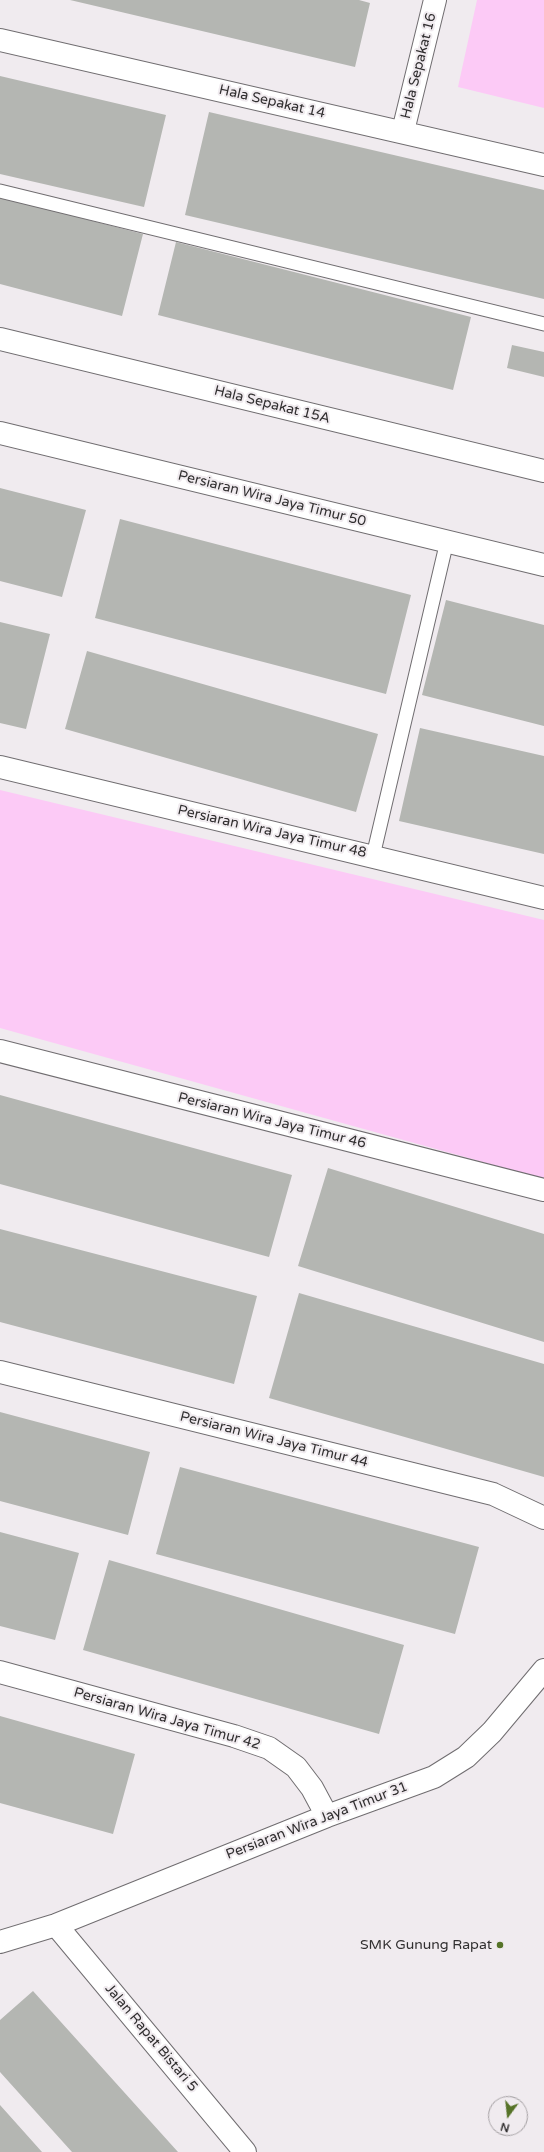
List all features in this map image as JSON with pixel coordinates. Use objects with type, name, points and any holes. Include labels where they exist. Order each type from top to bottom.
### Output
[{"type":"street","name":"Hala Sepakat 16","points":[[403,131],[435,0]]},
{"type":"street","name":"Hala Sepakat 14","points":[[0,40],[403,131],[544,165]]},
{"type":"street","name":"Hala Sepakat 15A","points":[[0,338],[544,471]]},
{"type":"street","name":"Persiaran Wira Jaya Timur 50","points":[[0,433],[544,565]]},
{"type":"street","name":"Persiaran Wira Jaya Timur 48","points":[[0,767],[544,898]]},
{"type":"street","name":"Persiaran Wira Jaya Timur 46","points":[[0,1051],[544,1190]]},
{"type":"street","name":"Persiaran Wira Jaya Timur 44","points":[[0,1372],[493,1494],[544,1518]]},
{"type":"street","name":"Persiaran Wira Jaya Timur 31","points":[[0,1942],[56,1925],[327,1816],[434,1776],[466,1757],[492,1732],[544,1670]]},
{"type":"street","name":"Persiaran Wira Jaya Timur 42","points":[[0,1672],[234,1736],[269,1748],[296,1766],[312,1788],[327,1816]]},
{"type":"street","name":"Jalan Rapat Bistari 5","points":[[56,1925],[245,2152]]},
{"type":"lane","points":[[0,191],[544,324]]},
{"type":"lane","points":[[373,856],[447,542]]},
{"type":"shaded area","points":[[477,0],[544,0],[544,108],[458,87]]},
{"type":"shaded area","points":[[0,790],[544,920],[544,1179],[0,1028]]},
{"type":"building","points":[[70,0],[359,0],[370,3],[355,67]]},
{"type":"building","points":[[0,76],[166,115],[144,207],[0,174]]},
{"type":"building","points":[[209,112],[544,190],[544,299],[185,215]]},
{"type":"building","points":[[0,197],[143,234],[122,316],[0,284]]},
{"type":"building","points":[[176,242],[471,317],[453,390],[158,315]]},
{"type":"building","points":[[512,345],[544,352],[544,377],[507,368]]},
{"type":"building","points":[[0,488],[86,510],[62,597],[0,581]]},
{"type":"building","points":[[120,519],[411,595],[386,694],[95,618]]},
{"type":"building","points":[[446,600],[544,625],[544,726],[422,695]]},
{"type":"building","points":[[0,622],[50,634],[26,729],[0,723]]},
{"type":"building","points":[[87,651],[378,734],[356,812],[65,729]]},
{"type":"building","points":[[420,728],[544,756],[544,854],[399,821]]},
{"type":"building","points":[[0,1095],[292,1175],[269,1257],[0,1184]]},
{"type":"building","points":[[328,1168],[544,1234],[544,1342],[298,1266]]},
{"type":"building","points":[[0,1229],[257,1296],[234,1384],[0,1322]]},
{"type":"building","points":[[299,1293],[544,1364],[544,1477],[269,1398]]},
{"type":"building","points":[[0,1412],[150,1452],[128,1535],[0,1501]]},
{"type":"building","points":[[180,1467],[479,1547],[455,1634],[156,1554]]},
{"type":"building","points":[[0,1532],[79,1553],[55,1640],[0,1626]]},
{"type":"building","points":[[109,1560],[404,1645],[379,1734],[83,1650]]},
{"type":"building","points":[[0,1716],[135,1754],[113,1834],[0,1803]]},
{"type":"building","points":[[33,1991],[178,2152],[72,2152],[0,2072],[0,2020]]},
{"type":"building","points":[[0,2105],[42,2152],[0,2152]]},
{"type":"place","name":"SMK Gunung Rapat","points":[[500,1945]]}]
